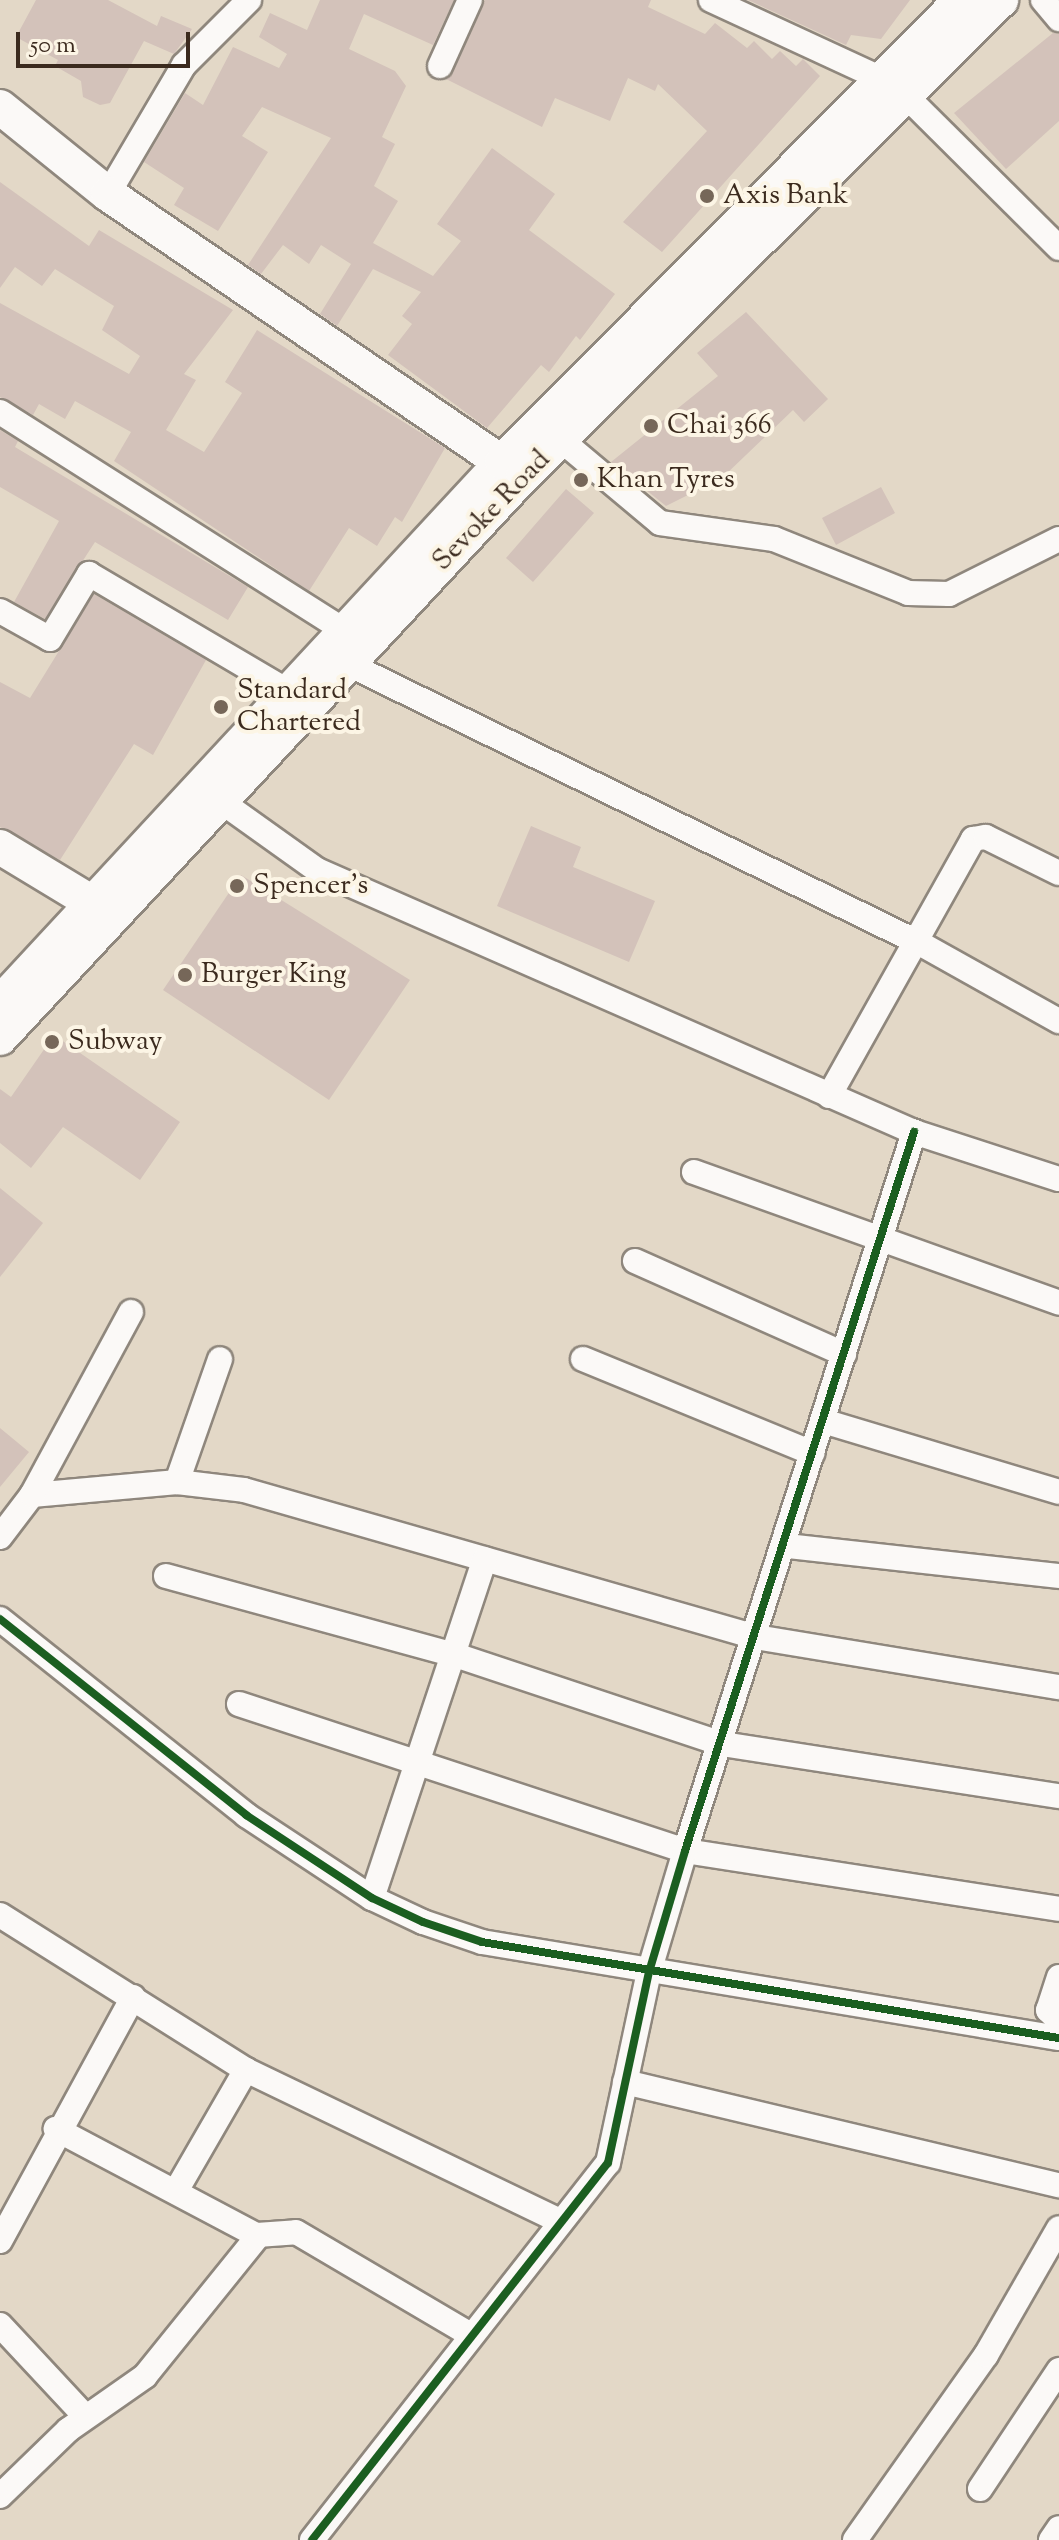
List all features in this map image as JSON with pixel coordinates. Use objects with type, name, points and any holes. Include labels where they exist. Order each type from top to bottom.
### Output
[{"type":"main road","name":"Sevoke Road","points":[[512,469],[561,440],[894,87],[961,0]]},
{"type":"main road","name":"Sevoke Road","points":[[103,909],[219,800],[346,647],[512,469],[894,87],[1001,0]]},
{"type":"main road","points":[[0,107],[108,194],[512,469]]},
{"type":"main road","name":"Sevoke Road","points":[[0,1038],[65,951],[286,690],[346,647]]},
{"type":"main road","points":[[0,847],[103,909]]},
{"type":"main road","name":"Sevoke Road","points":[[0,1003],[65,951]]},
{"type":"street","points":[[108,194],[184,65],[249,0]]},
{"type":"street","points":[[440,66],[470,0]]},
{"type":"street","points":[[711,0],[894,87],[1059,248]]},
{"type":"street","points":[[1043,0],[1059,19]]},
{"type":"street","points":[[0,412],[346,647],[921,944],[1059,1021]]},
{"type":"street","points":[[561,440],[660,523],[774,539],[908,593],[949,594],[1059,539]]},
{"type":"street","points":[[0,611],[50,639],[89,574],[286,690]]},
{"type":"street","points":[[219,800],[317,870],[914,1132],[1059,1179]]},
{"type":"street","points":[[829,1096],[921,944],[977,836],[1059,873]]},
{"type":"street","points":[[312,2540],[608,2163],[649,1972],[685,1851],[787,1546],[812,1453],[914,1132]]},
{"type":"street","points":[[694,1172],[878,1244],[1059,1303]]},
{"type":"street","points":[[635,1261],[844,1354]]},
{"type":"street","points":[[0,1537],[32,1495],[131,1312]]},
{"type":"street","points":[[177,1482],[220,1359]]},
{"type":"street","points":[[583,1359],[812,1453]]},
{"type":"street","points":[[823,1421],[1059,1492]]},
{"type":"street","points":[[32,1495],[177,1482],[333,1511],[485,1559],[756,1637],[1059,1687]]},
{"type":"street","points":[[787,1546],[1059,1576]]},
{"type":"street","points":[[372,1898],[458,1656],[485,1559]]},
{"type":"street","points":[[166,1576],[458,1656],[722,1744],[1059,1796]]},
{"type":"street","points":[[0,1619],[246,1815],[372,1898],[482,1942],[1059,2038]]},
{"type":"street","points":[[239,1704],[685,1851],[1059,1909]]},
{"type":"street","points":[[0,1915],[246,2070],[560,2221]]},
{"type":"street","points":[[1059,1977],[1048,2010],[1059,2021]]},
{"type":"street","points":[[0,2241],[56,2129],[133,1997]]},
{"type":"street","points":[[176,2191],[246,2070]]},
{"type":"street","points":[[625,2082],[1059,2185]]},
{"type":"street","points":[[56,2129],[257,2235],[296,2232],[471,2335]]},
{"type":"street","points":[[855,2540],[986,2355],[1059,2228]]},
{"type":"street","points":[[0,2496],[85,2416],[145,2376],[257,2235]]},
{"type":"street","points":[[0,2325],[85,2416]]},
{"type":"street","points":[[980,2489],[1059,2370]]},
{"type":"street","points":[[1051,2540],[1059,2528]]},
{"type":"building","points":[[36,0],[108,0],[157,26],[161,16],[192,29],[174,54],[144,41],[110,103],[100,105],[83,97],[81,81],[55,66],[58,60],[16,37]]},
{"type":"building","points":[[320,0],[454,0],[433,45],[364,14],[349,49],[395,71],[406,86],[382,137],[395,144],[374,186],[398,201],[373,243],[433,276],[461,241],[437,224],[492,148],[555,194],[529,230],[615,294],[580,340],[576,336],[549,372],[541,365],[487,428],[388,355],[412,324],[402,316],[421,292],[373,269],[337,326],[320,314],[351,264],[321,245],[309,264],[283,245],[261,274],[248,265],[331,138],[262,107],[242,136],[268,152],[218,231],[174,205],[184,188],[144,162],[185,93],[203,105],[233,47],[279,68],[287,54],[259,37],[270,13],[307,30]]},
{"type":"building","points":[[485,0],[651,0],[648,7],[705,34],[715,23],[747,48],[754,41],[772,59],[780,51],[796,66],[803,59],[820,76],[662,252],[623,222],[707,131],[658,84],[655,91],[628,78],[610,121],[555,98],[542,127],[446,79]]},
{"type":"building","points":[[748,0],[910,0],[881,39],[851,35],[846,45]]},
{"type":"building","points":[[1053,33],[1059,34],[1059,121],[1006,169],[954,113]]},
{"type":"building","points":[[0,182],[89,246],[99,230],[233,310],[184,374],[196,380],[166,430],[204,452],[242,393],[225,382],[257,330],[445,448],[402,522],[395,517],[377,546],[349,528],[309,591],[114,461],[131,432],[75,401],[65,419],[39,404],[33,415],[0,397],[0,303],[129,374],[140,356],[102,330],[114,306],[55,269],[42,286],[15,267],[0,288]]},
{"type":"building","points":[[746,312],[828,399],[804,422],[793,410],[722,478],[666,506],[611,462],[718,376],[697,353]]},
{"type":"building","points":[[0,430],[18,441],[15,447],[248,587],[228,620],[95,542],[45,619],[14,602],[59,521],[0,487]]},
{"type":"building","points":[[881,487],[895,513],[836,545],[822,518]]},
{"type":"building","points":[[566,489],[594,513],[533,582],[506,558]]},
{"type":"building","points":[[94,594],[206,660],[153,755],[134,744],[60,860],[0,827],[0,682],[30,698]]},
{"type":"building","points":[[531,826],[581,847],[573,867],[655,901],[629,962],[497,906]]},
{"type":"building","points":[[241,875],[410,980],[329,1100],[163,990]]},
{"type":"building","points":[[54,1035],[180,1122],[140,1180],[63,1127],[31,1168],[0,1143],[0,1089],[11,1097]]},
{"type":"building","points":[[0,1188],[43,1223],[0,1277]]},
{"type":"building","points":[[0,1428],[29,1452],[0,1487]]},
{"type":"cycle path","points":[[312,2540],[608,2163],[649,1972],[914,1132]]},
{"type":"cycle path","points":[[0,1619],[246,1815],[372,1898],[423,1922],[482,1942],[1059,2038]]},
{"type":"place","name":"Axis Bank","points":[[707,196]]},
{"type":"place","name":"Chai 366","points":[[651,426]]},
{"type":"place","name":"Khan Tyres","points":[[581,480]]},
{"type":"place","name":"Standard Chartered","points":[[221,707]]},
{"type":"place","name":"Spencer's","points":[[237,886]]},
{"type":"place","name":"Burger King","points":[[185,975]]},
{"type":"place","name":"Subway","points":[[52,1042]]}]
